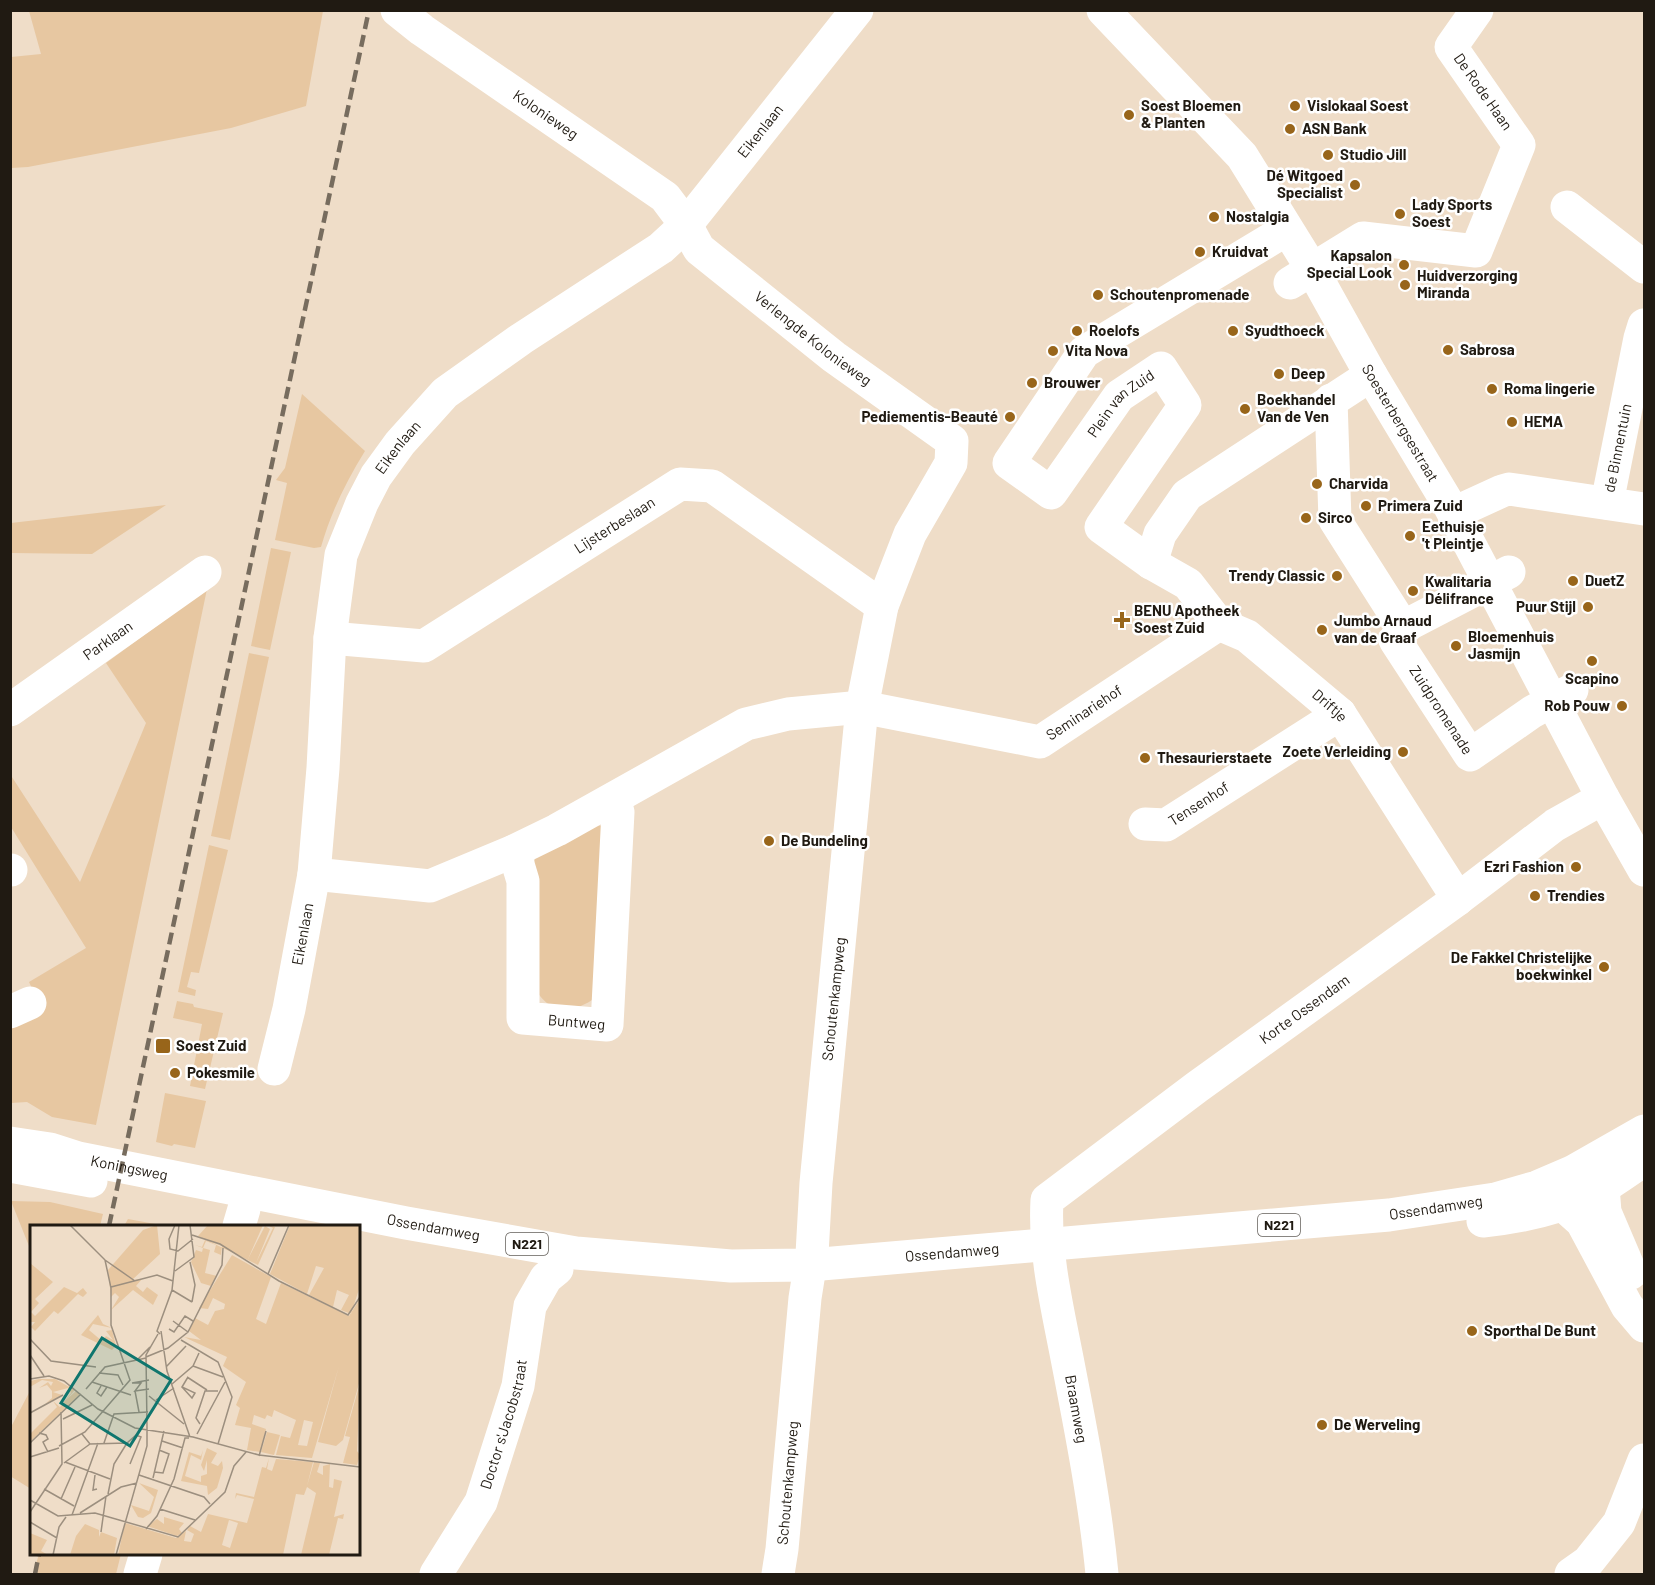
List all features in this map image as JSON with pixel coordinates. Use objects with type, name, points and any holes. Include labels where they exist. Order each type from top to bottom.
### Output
[{"type":"street","name":"Kolonieweg","points":[[397,10],[432,37],[665,197],[686,225]]},
{"type":"street","name":"Soesterbergsestraat","points":[[1103,10],[1242,156],[1286,230],[1301,276],[1371,375],[1454,513],[1501,576],[1562,695],[1603,798],[1644,870]]},
{"type":"street","name":"De Rode Haan","points":[[1301,276],[1363,238],[1476,251],[1519,145],[1451,46],[1477,10]]},
{"type":"street","name":"Eikenlaan","points":[[274,1069],[289,1009],[314,874],[323,768],[330,638],[341,555],[362,503],[376,476],[400,443],[445,393],[521,339],[661,248],[686,225],[852,13]]},
{"type":"street","points":[[1567,207],[1644,267]]},
{"type":"street","name":"Verlengde Kolonieweg","points":[[686,225],[699,249],[834,357],[952,441]]},
{"type":"street","name":"Plein van Zuid","points":[[1151,562],[1101,527],[1185,405],[1161,368],[1119,396],[1051,493],[1009,463],[1084,352],[1286,230]]},
{"type":"street","name":"de Binnentuin","points":[[1607,503],[1644,325]]},
{"type":"street","points":[[1151,562],[1160,534],[1187,495],[1371,375]]},
{"type":"street","points":[[1331,400],[1335,520],[1403,627],[1501,576]]},
{"type":"street","name":"Schoutenkampweg","points":[[778,1575],[809,1276],[862,707],[882,606],[910,534],[951,463],[952,441]]},
{"type":"street","name":"Lijsterbeslaan","points":[[330,638],[424,646],[680,484],[712,486],[882,606]]},
{"type":"street","points":[[1454,513],[1509,489],[1644,509]]},
{"type":"street","name":"Driftje","points":[[1151,562],[1188,585],[1219,624],[1247,636],[1340,714],[1458,899]]},
{"type":"street","name":"Parklaan","points":[[10,710],[206,572]]},
{"type":"street","name":"Seminariehof","points":[[862,707],[1040,742],[1219,624]]},
{"type":"street","name":"Zuidpromenade","points":[[1403,627],[1395,640],[1470,755],[1532,712],[1562,695]]},
{"type":"street","points":[[314,874],[429,886],[514,851],[614,799],[747,724],[788,714],[862,707]]},
{"type":"street","name":"Tensenhof","points":[[1145,824],[1166,825],[1340,714]]},
{"type":"street","name":"Korte Ossendam","points":[[1050,1255],[1047,1200],[1197,1087],[1458,899],[1556,825],[1603,798]]},
{"type":"street","name":"Buntweg","points":[[514,851],[524,880],[523,1018],[607,1025],[618,812],[614,799]]},
{"type":"street","name":"Ossendamweg","points":[[1050,1255],[1389,1215],[1495,1199],[1537,1187],[1572,1172],[1644,1131]]},
{"type":"street","name":"Koningsweg","points":[[10,1143],[50,1149],[244,1208]]},
{"type":"street","name":"Ossendamweg","points":[[360,1230],[532,1266],[701,1285],[1508,1218],[1562,1204],[1603,1187],[1644,1160]]},
{"type":"street","name":"Koningsweg","points":[[10,1166],[244,1208]]},
{"type":"street","points":[[1603,1187],[1605,1212],[1642,1301],[1644,1312]]},
{"type":"street","points":[[1562,1204],[1582,1222],[1627,1306],[1644,1326]]},
{"type":"street","name":"Ossendamweg","points":[[244,1208],[395,1221],[576,1253],[731,1266],[809,1276]]},
{"type":"street","name":"N221","points":[[244,1208],[334,1225]]},
{"type":"street","name":"Braamweg","points":[[1050,1255],[1098,1530],[1102,1575]]},
{"type":"street","name":"Doctor s'Jacobstraat","points":[[436,1575],[481,1502],[518,1386],[530,1306],[546,1278],[557,1269]]},
{"type":"street","points":[[1587,1570],[1619,1523],[1644,1460]]},
{"type":"street","points":[[140,1575],[146,1555]]},
{"type":"shaded area","points":[[29,10],[323,11],[306,106],[231,128],[28,167],[11,168],[11,57],[41,54]]},
{"type":"shaded area","points":[[302,394],[365,451],[329,522],[321,547],[314,548],[275,540],[287,483],[276,480],[285,468]]},
{"type":"shaded area","points":[[166,505],[92,554],[11,553],[11,523]]},
{"type":"shaded area","points":[[271,548],[291,552],[270,650],[251,646]]},
{"type":"shaded area","points":[[207,589],[96,1125],[52,1117],[27,1102],[11,1103],[11,1025],[42,1010],[29,982],[86,948],[11,827],[10,774],[80,882],[146,723],[106,663]]},
{"type":"shaded area","points":[[249,653],[269,657],[230,840],[211,836]]},
{"type":"shaded area","points":[[594,824],[605,827],[597,997],[579,1007],[563,1010],[549,1004],[535,989],[534,864],[537,849]]},
{"type":"shaded area","points":[[209,845],[228,850],[199,973],[191,972],[187,987],[196,990],[195,996],[178,992]]},
{"type":"shaded area","points":[[177,1001],[223,1013],[205,1089],[190,1086],[202,1024],[173,1018]]},
{"type":"shaded area","points":[[165,1093],[206,1101],[195,1148],[156,1142]]},
{"type":"shaded area","points":[[11,1201],[50,1202],[103,1214],[100,1225],[30,1225],[30,1248]]},
{"type":"shaded area","points":[[128,1219],[161,1225],[125,1225]]},
{"type":"shaded area","points":[[30,1391],[30,1488],[10,1476],[11,1427]]},
{"type":"shaded area","points":[[39,1555],[121,1555],[116,1574],[33,1574]]},
{"type":"railway","points":[[109,1225],[369,10]]},
{"type":"railway","points":[[35,1574],[39,1555]]},
{"type":"place","name":"Vislokaal Soest","points":[[1295,106]]},
{"type":"place","name":"Soest Bloemen & Planten","points":[[1129,115]]},
{"type":"place","name":"ASN Bank","points":[[1290,129]]},
{"type":"place","name":"Studio Jill","points":[[1328,155]]},
{"type":"place","name":"Dé Witgoed Specialist","points":[[1355,185]]},
{"type":"place","name":"Lady Sports Soest","points":[[1400,214]]},
{"type":"place","name":"Nostalgia","points":[[1214,217]]},
{"type":"place","name":"Kruidvat","points":[[1200,252]]},
{"type":"place","name":"Kapsalon Special Look","points":[[1404,265]]},
{"type":"place","name":"Huidverzorging Miranda","points":[[1405,285]]},
{"type":"place","name":"Schoutenpromenade","points":[[1098,295]]},
{"type":"place","name":"Roelofs","points":[[1077,331]]},
{"type":"place","name":"Syudthoeck","points":[[1233,331]]},
{"type":"place","name":"Sabrosa","points":[[1448,350]]},
{"type":"place","name":"Vita Nova","points":[[1053,351]]},
{"type":"place","name":"Deep","points":[[1279,374]]},
{"type":"place","name":"Brouwer","points":[[1032,383]]},
{"type":"place","name":"Roma lingerie","points":[[1492,389]]},
{"type":"place","name":"Boekhandel Van de Ven","points":[[1245,409]]},
{"type":"place","name":"Pediementis-Beauté","points":[[1010,417]]},
{"type":"place","name":"HEMA","points":[[1512,422]]},
{"type":"place","name":"Charvida","points":[[1317,484]]},
{"type":"place","name":"Primera Zuid","points":[[1366,506]]},
{"type":"place","name":"Sirco","points":[[1306,518]]},
{"type":"place","name":"Eethuisje 't Pleintje","points":[[1410,536]]},
{"type":"place","name":"Trendy Classic","points":[[1337,576]]},
{"type":"place","name":"DuetZ","points":[[1573,581]]},
{"type":"place","name":"Kwalitaria Délifrance","points":[[1413,591]]},
{"type":"place","name":"Puur Stijl","points":[[1588,607]]},
{"type":"place","name":"BENU Apotheek Soest Zuid","points":[[1122,620]]},
{"type":"place","name":"Jumbo Arnaud van de Graaf","points":[[1322,630]]},
{"type":"place","name":"Bloemenhuis Jasmijn","points":[[1456,646]]},
{"type":"place","name":"Scapino","points":[[1592,661]]},
{"type":"place","name":"Rob Pouw","points":[[1622,706]]},
{"type":"place","name":"Zoete Verleiding","points":[[1403,752]]},
{"type":"place","name":"Thesaurierstaete","points":[[1145,758]]},
{"type":"place","name":"De Bundeling","points":[[769,841]]},
{"type":"place","name":"Ezri Fashion","points":[[1576,867]]},
{"type":"place","name":"Trendies","points":[[1535,896]]},
{"type":"place","name":"De Fakkel Christelijke boekwinkel","points":[[1604,967]]},
{"type":"place","name":"Soest Zuid","points":[[163,1046]]},
{"type":"place","name":"Pokesmile","points":[[175,1073]]},
{"type":"place","name":"Sporthal De Bunt","points":[[1472,1331]]},
{"type":"place","name":"De Werveling","points":[[1322,1425]]}]
